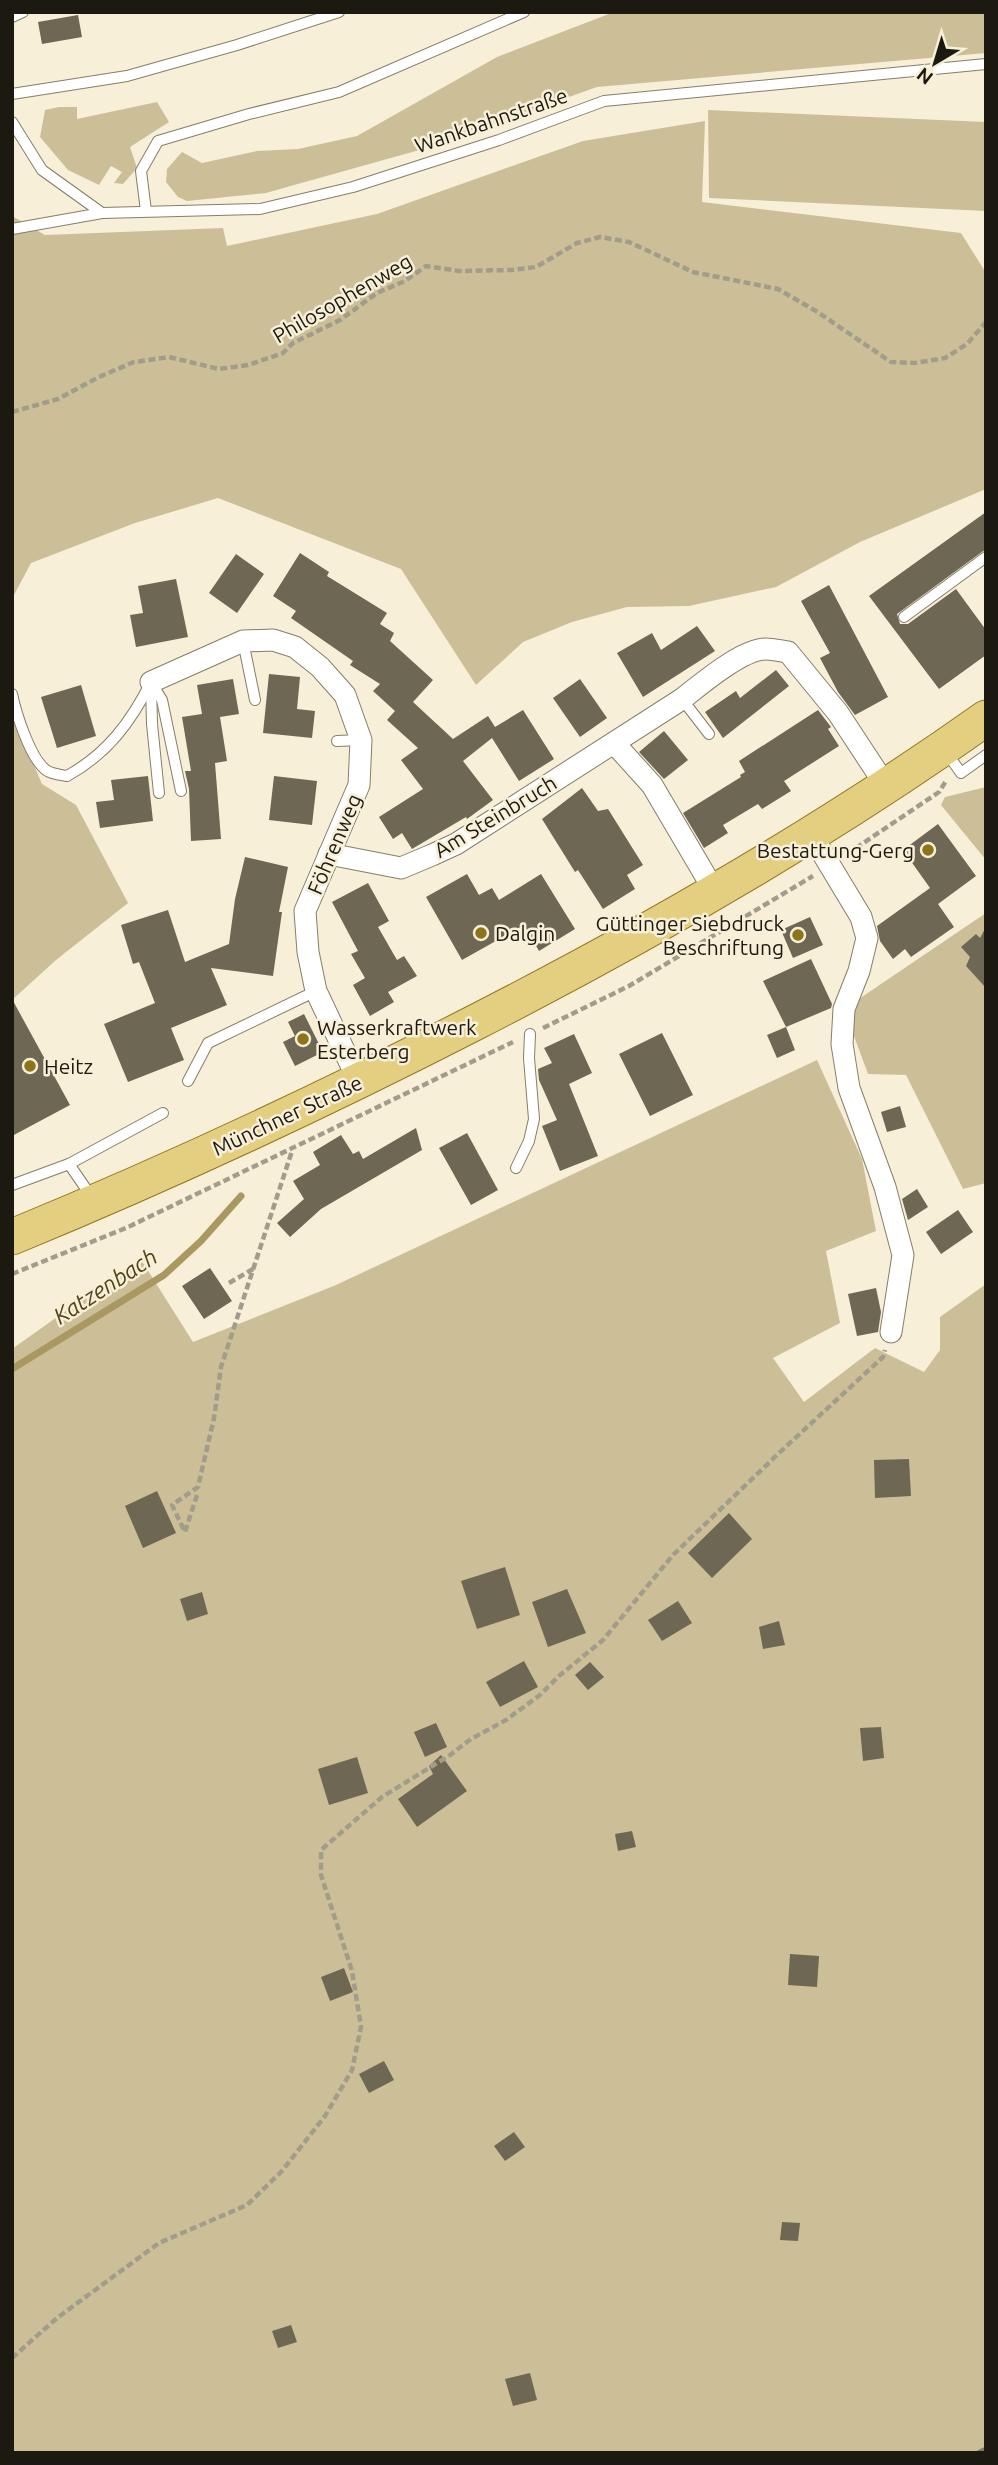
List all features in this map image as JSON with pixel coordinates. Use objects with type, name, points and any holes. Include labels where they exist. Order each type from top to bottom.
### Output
[{"type":"main road","name":"Münchner Straße","points":[[12,1237],[96,1203],[359,1082],[586,965],[715,892],[886,786],[952,761],[986,718]]},
{"type":"street","name":"Föhrenweg","points":[[151,682],[243,641],[273,640],[295,647],[320,667],[345,695],[361,740],[359,785],[305,911],[308,952],[316,990],[359,1082]]},
{"type":"street","name":"Am Steinbruch","points":[[329,854],[401,868],[456,844],[682,699],[716,672],[742,657],[764,649],[788,653],[838,713],[886,786]]},
{"type":"street","points":[[614,743],[652,785],[715,892]]},
{"type":"street","points":[[811,834],[861,917],[867,938],[859,971],[844,1009],[842,1044],[849,1088],[885,1187],[903,1255],[891,1332]]},
{"type":"lane","points":[[12,17],[23,12]]},
{"type":"lane","points":[[12,94],[127,76],[237,45],[339,12]]},
{"type":"lane","points":[[146,211],[141,171],[158,141],[249,114],[339,92],[524,12]]},
{"type":"lane","name":"Wankbahnstraße","points":[[12,229],[102,213],[260,209],[352,187],[499,140],[604,101],[986,64]]},
{"type":"lane","points":[[12,122],[42,170],[102,213]]},
{"type":"lane","points":[[904,617],[986,557]]},
{"type":"lane","points":[[243,641],[255,700]]},
{"type":"lane","points":[[12,694],[16,714],[30,747],[46,770],[67,776],[83,767],[112,741],[135,714],[151,682]]},
{"type":"lane","points":[[151,682],[162,701],[181,791]]},
{"type":"lane","points":[[151,682],[159,793]]},
{"type":"lane","points":[[682,699],[709,734]]},
{"type":"lane","points":[[337,741],[361,740]]},
{"type":"lane","points":[[952,761],[986,755]]},
{"type":"lane","points":[[188,1081],[208,1043],[316,990]]},
{"type":"lane","points":[[516,1168],[529,1140],[534,1119],[529,1058],[530,1034]]},
{"type":"lane","points":[[12,1185],[69,1164],[163,1113]]},
{"type":"lane","points":[[69,1164],[96,1203]]},
{"type":"path","name":"Philosophenweg","points":[[12,412],[58,399],[134,362],[169,357],[219,369],[248,365],[283,353],[293,343],[340,320],[377,293],[405,281],[426,266],[459,271],[536,267],[577,243],[600,237],[629,242],[693,272],[778,289],[817,311],[891,362],[915,363],[944,358],[967,344],[986,322]]},
{"type":"path","points":[[197,1494],[185,1532],[172,1505],[198,1487],[214,1418],[221,1367],[293,1150]]},
{"type":"path","points":[[229,1283],[254,1268]]},
{"type":"path","points":[[12,2358],[57,2318],[159,2243],[247,2205],[282,2171],[324,2116],[352,2070],[361,2027],[352,1970],[321,1875],[321,1850],[382,1797],[471,1739],[506,1720],[540,1695],[559,1675],[603,1640],[673,1555],[883,1357],[891,1332]]},
{"type":"shaded area","points":[[614,12],[986,12],[986,53],[597,87],[423,149],[266,193],[187,201],[178,197],[166,182],[167,169],[182,152],[202,163],[257,151],[298,149],[357,136],[497,57]]},
{"type":"shaded area","points":[[157,102],[169,122],[130,147],[137,168],[123,184],[114,183],[122,172],[111,166],[99,185],[68,170],[40,137],[45,110],[77,107],[77,119]]},
{"type":"shaded area","points":[[708,110],[986,122],[986,211],[709,198]]},
{"type":"shaded area","points":[[705,121],[702,202],[961,233],[986,273],[986,489],[860,542],[776,587],[689,606],[627,607],[572,622],[523,642],[476,685],[401,569],[218,498],[135,523],[31,563],[14,595],[12,625],[12,216],[45,235],[223,228],[227,246],[377,214],[583,141]]},
{"type":"shaded area","points":[[12,714],[42,784],[76,805],[128,903],[56,960],[12,1000]]},
{"type":"shaded area","points":[[986,787],[986,860],[941,805],[945,797]]},
{"type":"shaded area","points":[[986,913],[986,1183],[963,1189],[906,1075],[868,1074],[844,1009]]},
{"type":"shaded area","points":[[817,1060],[862,1159],[876,1231],[826,1251],[840,1323],[773,1358],[804,1402],[875,1348],[924,1372],[940,1350],[940,1317],[986,1284],[986,2453],[12,2453],[12,1349],[140,1258],[193,1342],[336,1285]]},
{"type":"building","points":[[78,15],[82,37],[42,44],[38,22]]},
{"type":"building","points":[[986,512],[986,549],[897,614],[900,624],[908,624],[956,589],[986,630],[986,655],[939,689],[869,596]]},
{"type":"building","points":[[300,553],[329,572],[327,576],[387,613],[380,624],[394,633],[390,641],[433,680],[413,702],[453,739],[488,716],[495,727],[523,710],[554,759],[519,781],[492,738],[463,761],[493,800],[467,819],[466,817],[412,849],[402,833],[393,839],[379,817],[423,789],[401,760],[418,748],[387,720],[395,711],[373,691],[380,684],[350,665],[353,661],[291,618],[296,611],[273,596]]},
{"type":"building","points":[[236,554],[264,574],[237,613],[209,593]]},
{"type":"building","points":[[176,579],[188,637],[136,647],[130,615],[143,613],[138,586]]},
{"type":"building","points":[[829,585],[888,697],[855,715],[838,692],[820,658],[830,653],[801,601]]},
{"type":"building","points":[[697,626],[715,651],[643,697],[617,653],[652,633],[661,650]]},
{"type":"building","points":[[776,670],[789,686],[723,738],[705,712],[736,691],[740,698]]},
{"type":"building","points":[[269,674],[300,677],[297,709],[315,711],[312,738],[263,733]]},
{"type":"building","points":[[233,679],[239,714],[220,717],[227,761],[215,763],[221,839],[191,841],[189,789],[185,771],[191,771],[182,717],[202,714],[197,685]]},
{"type":"building","points":[[580,679],[607,718],[580,737],[553,698]]},
{"type":"building","points":[[81,685],[96,736],[57,748],[41,697]]},
{"type":"building","points":[[818,710],[831,727],[828,729],[839,746],[784,781],[791,791],[762,809],[758,804],[723,825],[728,833],[704,848],[683,813],[741,777],[745,772],[739,761]]},
{"type":"building","points":[[664,731],[688,760],[664,779],[639,752]]},
{"type":"building","points":[[148,776],[153,821],[100,828],[96,802],[114,800],[111,780]]},
{"type":"building","points":[[274,776],[317,781],[312,825],[269,820]]},
{"type":"building","points":[[582,788],[598,811],[608,809],[643,865],[627,875],[635,889],[603,909],[578,870],[575,872],[542,819]]},
{"type":"building","points":[[938,824],[976,876],[938,904],[954,927],[911,957],[905,949],[893,959],[880,941],[877,926],[930,888],[903,850]]},
{"type":"building","points":[[245,857],[288,867],[279,912],[282,912],[273,976],[211,968],[227,1005],[171,1028],[184,1060],[128,1082],[104,1024],[155,1003],[139,962],[133,964],[121,925],[168,910],[185,962],[229,944],[235,899]]},
{"type":"building","points":[[467,874],[479,895],[492,888],[499,900],[541,874],[575,929],[539,951],[524,925],[462,960],[426,897]]},
{"type":"building","points":[[368,883],[389,921],[378,927],[397,960],[404,956],[417,976],[388,992],[394,1002],[370,1016],[353,985],[365,978],[351,954],[358,951],[332,902]]},
{"type":"building","points":[[810,917],[823,945],[793,958],[781,930]]},
{"type":"building","points":[[986,927],[986,988],[966,966],[970,957],[961,947],[976,934],[980,938]]},
{"type":"building","points":[[811,959],[832,1004],[831,1008],[786,1027],[763,981]]},
{"type":"building","name":"Heitz","points":[[12,999],[70,1105],[12,1136]]},
{"type":"building","name":"Wasserkraftwerk Esterberg","points":[[304,1014],[323,1052],[295,1066],[283,1042],[295,1036],[288,1022]]},
{"type":"building","points":[[786,1027],[795,1050],[777,1058],[767,1035]]},
{"type":"building","points":[[662,1033],[693,1095],[650,1116],[619,1054]]},
{"type":"building","points":[[574,1034],[592,1073],[569,1084],[598,1156],[560,1171],[542,1126],[557,1120],[539,1080],[538,1069],[552,1063],[544,1048]]},
{"type":"building","points":[[900,1106],[906,1127],[887,1132],[881,1112]]},
{"type":"building","points":[[416,1128],[422,1150],[321,1209],[290,1237],[277,1223],[304,1199],[293,1181],[320,1165],[313,1152],[341,1135],[353,1154],[359,1151],[363,1159]]},
{"type":"building","points":[[467,1133],[498,1190],[471,1205],[439,1148]]},
{"type":"building","points":[[917,1189],[928,1207],[908,1220],[902,1199]]},
{"type":"building","points":[[958,1210],[973,1232],[941,1254],[926,1232]]},
{"type":"building","points":[[210,1268],[232,1301],[204,1319],[182,1286]]},
{"type":"building","points":[[876,1288],[881,1312],[878,1332],[857,1336],[848,1294]]},
{"type":"building","points":[[909,1459],[911,1496],[875,1498],[874,1460]]},
{"type":"building","points":[[157,1491],[176,1533],[143,1548],[125,1506]]},
{"type":"building","points":[[729,1513],[752,1539],[712,1578],[688,1553]]},
{"type":"building","points":[[505,1567],[520,1615],[477,1629],[461,1581]]},
{"type":"building","points":[[567,1589],[586,1633],[548,1647],[532,1602]]},
{"type":"building","points":[[202,1592],[208,1614],[187,1621],[180,1599]]},
{"type":"building","points":[[678,1601],[692,1623],[662,1641],[648,1620]]},
{"type":"building","points":[[779,1621],[785,1645],[763,1649],[759,1627]]},
{"type":"building","points":[[524,1661],[538,1687],[500,1707],[486,1682]]},
{"type":"building","points":[[590,1662],[604,1677],[588,1690],[575,1675]]},
{"type":"building","points":[[436,1723],[447,1747],[425,1757],[414,1732]]},
{"type":"building","points":[[881,1727],[884,1758],[863,1761],[860,1728]]},
{"type":"building","points":[[441,1755],[467,1791],[417,1827],[398,1799],[433,1774],[429,1766]]},
{"type":"building","points":[[357,1757],[368,1793],[329,1805],[318,1769]]},
{"type":"building","points":[[632,1831],[636,1847],[618,1851],[615,1834]]},
{"type":"building","points":[[790,1954],[819,1956],[817,1987],[788,1985]]},
{"type":"building","points":[[344,1968],[353,1992],[330,2001],[321,1977]]},
{"type":"building","points":[[384,2061],[394,2080],[369,2093],[359,2074]]},
{"type":"building","points":[[514,2132],[525,2147],[505,2161],[494,2146]]},
{"type":"building","points":[[782,2222],[800,2223],[798,2241],[780,2240]]},
{"type":"building","points":[[291,2325],[297,2342],[278,2348],[272,2331]]},
{"type":"building","points":[[530,2373],[537,2400],[513,2406],[505,2379]]},
{"type":"waterway","name":"Katzenbach","points":[[12,1369],[164,1275],[201,1241],[241,1196]]},
{"type":"railway","points":[[978,2453],[986,2449]]},
{"type":"place","name":"Bestattung-Gerg","points":[[928,850]]},
{"type":"place","name":"Dalgin","points":[[481,933]]},
{"type":"place","name":"Güttinger Siebdruck Beschriftung","points":[[798,935]]},
{"type":"place","name":"Wasserkraftwerk Esterberg","points":[[303,1039]]},
{"type":"place","name":"Heitz","points":[[30,1066]]}]
